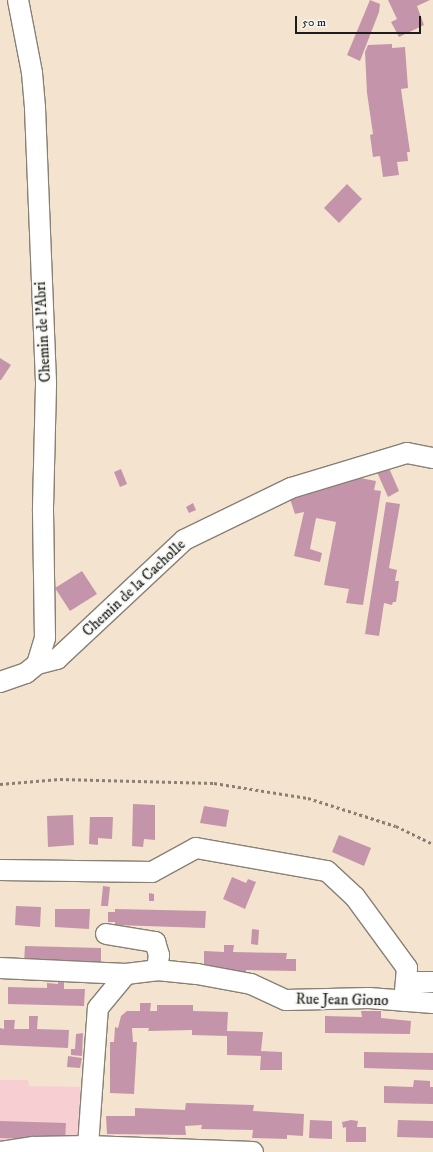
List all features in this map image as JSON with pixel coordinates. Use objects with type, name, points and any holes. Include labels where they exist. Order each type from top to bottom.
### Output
[{"type":"street","name":"Chemin de l'Abri","points":[[18,0],[32,73],[35,108],[46,385],[43,512],[45,638],[37,664]]},
{"type":"street","name":"Chemin de la Cacholle","points":[[0,682],[26,673],[37,664],[57,659],[184,540],[291,488],[406,453],[433,458]]},
{"type":"street","points":[[0,870],[152,872],[196,848],[327,871],[355,897],[389,941],[407,968],[405,992],[433,982]]},
{"type":"street","points":[[106,934],[155,942],[159,955],[157,970]]},
{"type":"street","name":"Rue Jean Giono","points":[[0,968],[126,974],[157,970],[251,984],[286,1000],[369,998],[405,992],[433,1003]]},
{"type":"street","points":[[88,1146],[98,1008],[126,974]]},
{"type":"street","points":[[1,1152],[34,1146],[88,1146],[253,1152]]},
{"type":"path","points":[[0,784],[60,779],[214,783],[308,798],[396,826],[433,844]]},
{"type":"shaded area","points":[[0,1080],[28,1080],[29,1086],[84,1087],[81,1131],[72,1139],[0,1145]]},
{"type":"building","points":[[370,0],[380,4],[379,12],[360,61],[347,55]]},
{"type":"building","points":[[388,0],[430,0],[417,6],[424,25],[399,37],[391,22],[397,19]]},
{"type":"building","points":[[392,44],[392,48],[405,47],[408,88],[401,89],[410,152],[407,152],[408,161],[397,162],[399,175],[383,177],[380,156],[373,157],[370,135],[373,134],[367,93],[365,52],[368,45]]},
{"type":"building","points":[[347,184],[362,199],[339,223],[324,208]]},
{"type":"building","points":[[0,358],[11,365],[1,380],[0,380]]},
{"type":"building","points":[[385,459],[399,491],[388,497],[373,463]]},
{"type":"building","points":[[121,469],[127,484],[120,487],[114,472]]},
{"type":"building","points":[[355,477],[376,481],[374,490],[381,491],[363,605],[346,603],[349,589],[324,585],[336,522],[316,518],[310,549],[322,553],[320,562],[294,556],[304,512],[295,514],[290,499],[306,495],[304,489]]},
{"type":"building","points":[[386,502],[400,504],[389,568],[397,570],[395,581],[399,581],[396,602],[393,602],[392,605],[384,603],[379,636],[365,634]]},
{"type":"building","points":[[193,503],[196,510],[189,513],[186,507]]},
{"type":"building","points":[[82,571],[97,594],[70,611],[55,588]]},
{"type":"building","points":[[133,804],[155,805],[155,840],[144,839],[143,847],[132,846]]},
{"type":"building","points":[[204,806],[229,810],[226,827],[200,823]]},
{"type":"building","points":[[73,815],[74,845],[48,847],[47,816]]},
{"type":"building","points":[[90,817],[113,817],[112,839],[98,838],[98,845],[89,844]]},
{"type":"building","points":[[339,835],[371,848],[364,866],[332,852]]},
{"type":"building","points":[[232,877],[246,883],[248,879],[256,882],[245,909],[223,899]]},
{"type":"building","points":[[103,886],[110,887],[108,906],[101,906]]},
{"type":"building","points":[[149,893],[154,894],[154,901],[149,901]]},
{"type":"building","points":[[16,906],[41,907],[40,927],[15,925]]},
{"type":"building","points":[[55,909],[90,909],[89,929],[55,927]]},
{"type":"building","points":[[115,909],[206,911],[205,928],[115,925],[115,922],[108,922],[108,912],[115,912]]},
{"type":"building","points":[[252,929],[259,930],[258,945],[251,944]]},
{"type":"building","points":[[224,945],[234,945],[233,952],[287,953],[286,959],[296,959],[296,971],[246,970],[246,974],[227,974],[227,969],[204,968],[204,951],[224,952]]},
{"type":"building","points":[[25,946],[101,948],[101,966],[24,963]]},
{"type":"building","points":[[64,976],[64,989],[85,989],[84,1006],[8,1004],[8,987],[47,988],[47,983],[58,984],[58,977]]},
{"type":"building","points":[[140,1003],[151,1003],[150,1011],[157,1011],[157,1005],[193,1005],[193,1011],[228,1012],[227,1031],[263,1032],[261,1051],[282,1052],[282,1070],[260,1070],[261,1056],[227,1055],[227,1036],[192,1035],[192,1030],[148,1031],[149,1028],[132,1028],[133,1042],[137,1042],[134,1094],[110,1093],[110,1042],[114,1042],[115,1027],[118,1028],[121,1016],[127,1011],[140,1011]]},
{"type":"building","points":[[361,1011],[381,1011],[381,1018],[411,1021],[410,1034],[325,1033],[325,1016],[362,1017]]},
{"type":"building","points":[[29,1016],[38,1016],[37,1029],[69,1030],[68,1048],[0,1045],[0,1028],[4,1029],[4,1020],[15,1020],[14,1029],[29,1029]]},
{"type":"building","points":[[83,1033],[82,1056],[71,1055],[71,1049],[75,1049],[76,1034]]},
{"type":"building","points":[[364,1052],[433,1053],[433,1070],[364,1068]]},
{"type":"building","points":[[68,1056],[82,1058],[80,1068],[67,1067]]},
{"type":"building","points":[[414,1080],[430,1081],[430,1087],[433,1087],[433,1104],[384,1103],[384,1086],[413,1087]]},
{"type":"building","points":[[186,1103],[254,1105],[253,1111],[304,1114],[303,1136],[287,1135],[287,1139],[252,1138],[253,1130],[201,1129],[202,1125],[185,1126],[186,1135],[107,1134],[106,1116],[135,1116],[135,1108],[185,1110]]},
{"type":"building","points":[[310,1120],[332,1121],[332,1139],[309,1138]]},
{"type":"building","points":[[351,1120],[358,1121],[357,1127],[366,1127],[366,1142],[346,1142],[346,1127],[343,1128],[342,1122]]},
{"type":"building","points":[[398,1120],[433,1121],[433,1138],[397,1137]]},
{"type":"building","points":[[0,1121],[66,1123],[65,1140],[0,1138]]}]
